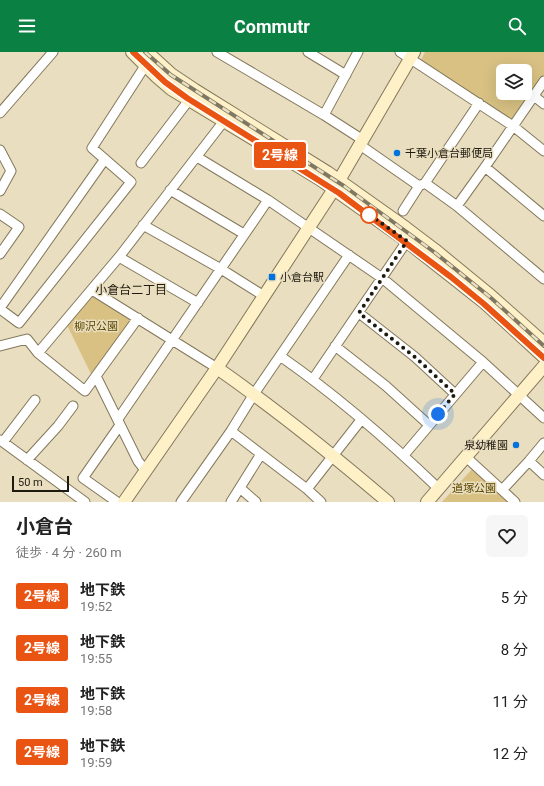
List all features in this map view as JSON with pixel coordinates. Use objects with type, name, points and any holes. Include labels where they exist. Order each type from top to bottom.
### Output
[{"type":"street","points":[[0,113],[53,52]]},
{"type":"street","points":[[132,52],[145,66],[171,89],[337,185],[484,303],[544,357]]},
{"type":"street","points":[[147,52],[171,74],[435,250],[491,296],[544,343]]},
{"type":"street","points":[[217,52],[324,115],[422,185],[457,206],[544,278]]},
{"type":"street","points":[[308,52],[346,75]]},
{"type":"street","points":[[324,115],[358,52]]},
{"type":"street","points":[[400,52],[413,55],[513,126],[544,152]]},
{"type":"street","points":[[124,502],[217,368],[310,227],[337,185],[413,55]]},
{"type":"street","points":[[105,159],[0,308],[19,323],[131,182],[105,159],[92,148],[145,66]]},
{"type":"street","points":[[457,206],[544,81]]},
{"type":"street","points":[[534,96],[544,104]]},
{"type":"street","points":[[142,163],[188,100]]},
{"type":"street","points":[[403,211],[479,103]]},
{"type":"street","points":[[38,353],[119,257],[224,121]]},
{"type":"street","points":[[0,150],[11,171],[0,191]]},
{"type":"street","points":[[197,157],[310,227],[382,278],[483,362],[520,394],[544,418]]},
{"type":"street","points":[[485,167],[544,216]]},
{"type":"street","points":[[170,190],[244,234]]},
{"type":"street","points":[[117,502],[83,478],[173,340],[268,200]]},
{"type":"street","points":[[0,214],[19,227],[0,254]]},
{"type":"street","points":[[143,225],[221,269],[264,296]]},
{"type":"street","points":[[313,379],[407,241]]},
{"type":"street","points":[[181,502],[231,431],[254,394],[349,255]]},
{"type":"street","points":[[119,257],[198,303]]},
{"type":"street","points":[[92,290],[217,368],[254,394],[334,455],[388,502]]},
{"type":"street","points":[[359,313],[415,357],[455,394]]},
{"type":"street","points":[[0,346],[27,339],[38,353],[85,391],[138,318]]},
{"type":"street","points":[[336,346],[386,386],[429,425]]},
{"type":"street","points":[[280,356],[313,379],[404,455],[439,489]]},
{"type":"street","points":[[404,455],[483,362]]},
{"type":"street","points":[[427,502],[544,366]]},
{"type":"street","points":[[96,376],[138,461],[145,470]]},
{"type":"street","points":[[35,400],[2,441],[85,502]]},
{"type":"street","points":[[27,460],[58,426],[73,406]]},
{"type":"street","points":[[307,489],[361,420]]},
{"type":"street","points":[[231,431],[307,489],[321,502]]},
{"type":"street","points":[[502,490],[544,443]]},
{"type":"street","points":[[231,502],[261,454]]},
{"type":"street","points":[[466,457],[515,502]]},
{"type":"street","points":[[529,461],[544,474]]},
{"type":"street","points":[[240,488],[256,502]]},
{"type":"green space","points":[[425,52],[544,52],[544,75],[532,92],[532,64],[496,64],[496,100],[526,100],[512,120],[421,60]]},
{"type":"green space","name":"柳沢公園","points":[[90,294],[132,317],[92,376],[66,323]]},
{"type":"green space","name":"道塚公園","points":[[473,468],[511,502],[442,502]]},
{"type":"railway","points":[[133,52],[159,76],[187,98],[339,193],[429,259],[484,304],[544,358]]},
{"type":"railway","points":[[145,52],[171,75],[344,186],[434,252],[490,297],[544,346]]},
{"type":"metro line","name":"2号線","points":[[133,52],[165,82],[187,98],[339,193],[428,259],[484,304],[544,358]]},
{"type":"place","name":"千葉小倉台郵便局","points":[[397,153]]},
{"type":"place","name":"小倉台駅","points":[[272,277]]},
{"type":"place","name":"泉幼稚園","points":[[516,445]]},
{"type":"district","name":"小倉台二丁目","points":[[131,290]]},
{"type":"route","points":[[369,215],[367,213],[407,241],[359,313],[415,357],[455,394],[438,414]]}]
